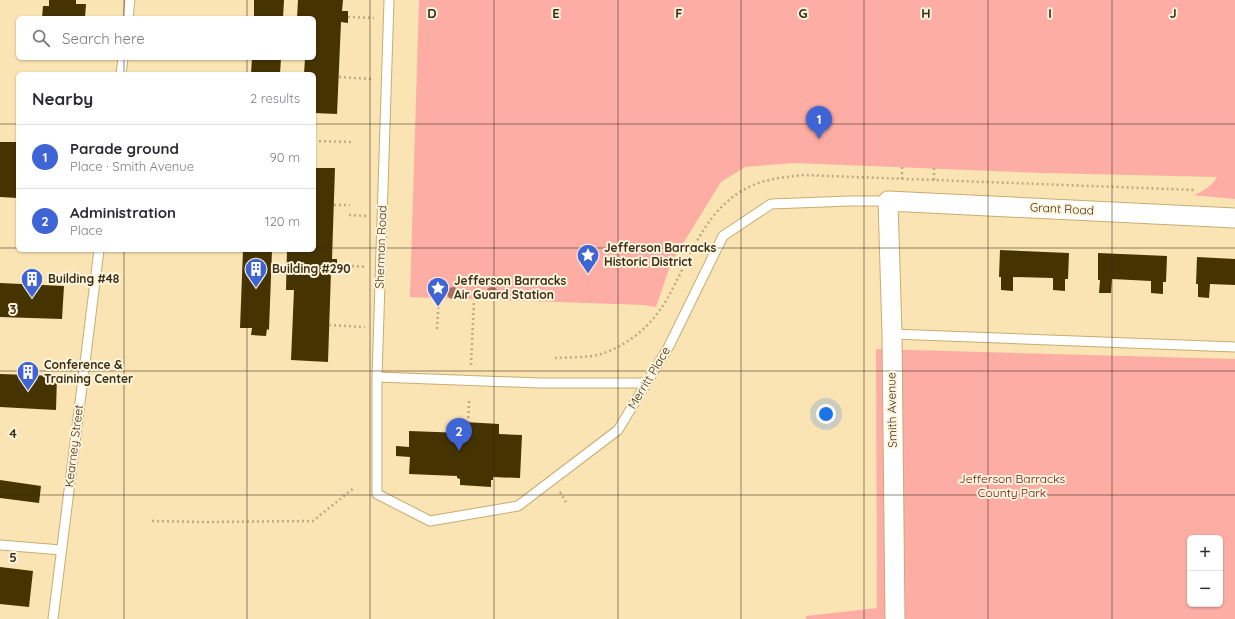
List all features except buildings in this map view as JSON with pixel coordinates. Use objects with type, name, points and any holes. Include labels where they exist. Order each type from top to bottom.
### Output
[{"type":"street","name":"Grant Road","points":[[888,200],[1235,218]]},
{"type":"street","name":"Smith Avenue","points":[[888,200],[892,334],[895,619]]},
{"type":"lane","points":[[128,16],[130,0]]},
{"type":"lane","name":"Sherman Road","points":[[377,494],[377,377],[389,0]]},
{"type":"lane","points":[[121,72],[123,60]]},
{"type":"lane","name":"Merritt Place","points":[[377,494],[430,521],[518,506],[618,430],[669,346],[723,236],[771,204],[888,200]]},
{"type":"lane","name":"Kearney Street","points":[[53,619],[99,252]]},
{"type":"lane","points":[[892,334],[1235,347]]},
{"type":"lane","points":[[377,377],[540,383],[646,383]]},
{"type":"lane","points":[[0,544],[62,550]]},
{"type":"path","points":[[348,16],[358,17]]},
{"type":"path","points":[[339,77],[386,80]]},
{"type":"path","points":[[316,141],[353,142]]},
{"type":"path","points":[[902,165],[902,179]]},
{"type":"path","points":[[934,166],[934,180]]},
{"type":"path","points":[[555,358],[599,355],[618,347],[633,338],[651,321],[666,300],[686,259],[707,223],[718,209],[737,193],[754,184],[774,178],[803,175],[1196,190]]},
{"type":"path","points":[[334,205],[350,205]]},
{"type":"path","points":[[337,265],[347,266]]},
{"type":"path","points":[[437,329],[440,280]]},
{"type":"path","points":[[471,365],[474,300]]},
{"type":"path","points":[[329,325],[379,328]]},
{"type":"path","points":[[468,423],[470,401]]},
{"type":"path","points":[[152,521],[313,521],[354,487]]},
{"type":"path","points":[[559,490],[566,502]]},
{"type":"green space","points":[[419,0],[1235,0],[1235,199],[1193,195],[1207,188],[1217,177],[1043,173],[794,163],[745,167],[721,182],[671,263],[656,307],[644,305],[410,297]]},
{"type":"green space","name":"Jefferson Barracks County Park","points":[[876,349],[1235,359],[1235,619],[806,619],[806,616],[877,608]]},
{"type":"place","name":"Parade ground","points":[[819,139]]},
{"type":"place","name":"Jefferson Barracks Historic District","points":[[588,274]]},
{"type":"place","name":"Building #290","points":[[256,288]]},
{"type":"place","name":"Building #48","points":[[32,298]]},
{"type":"place","name":"Jefferson Barracks Air Guard Station","points":[[438,308]]},
{"type":"place","name":"Conference & Training Center","points":[[28,392]]},
{"type":"place","name":"Administration","points":[[459,451]]}]
